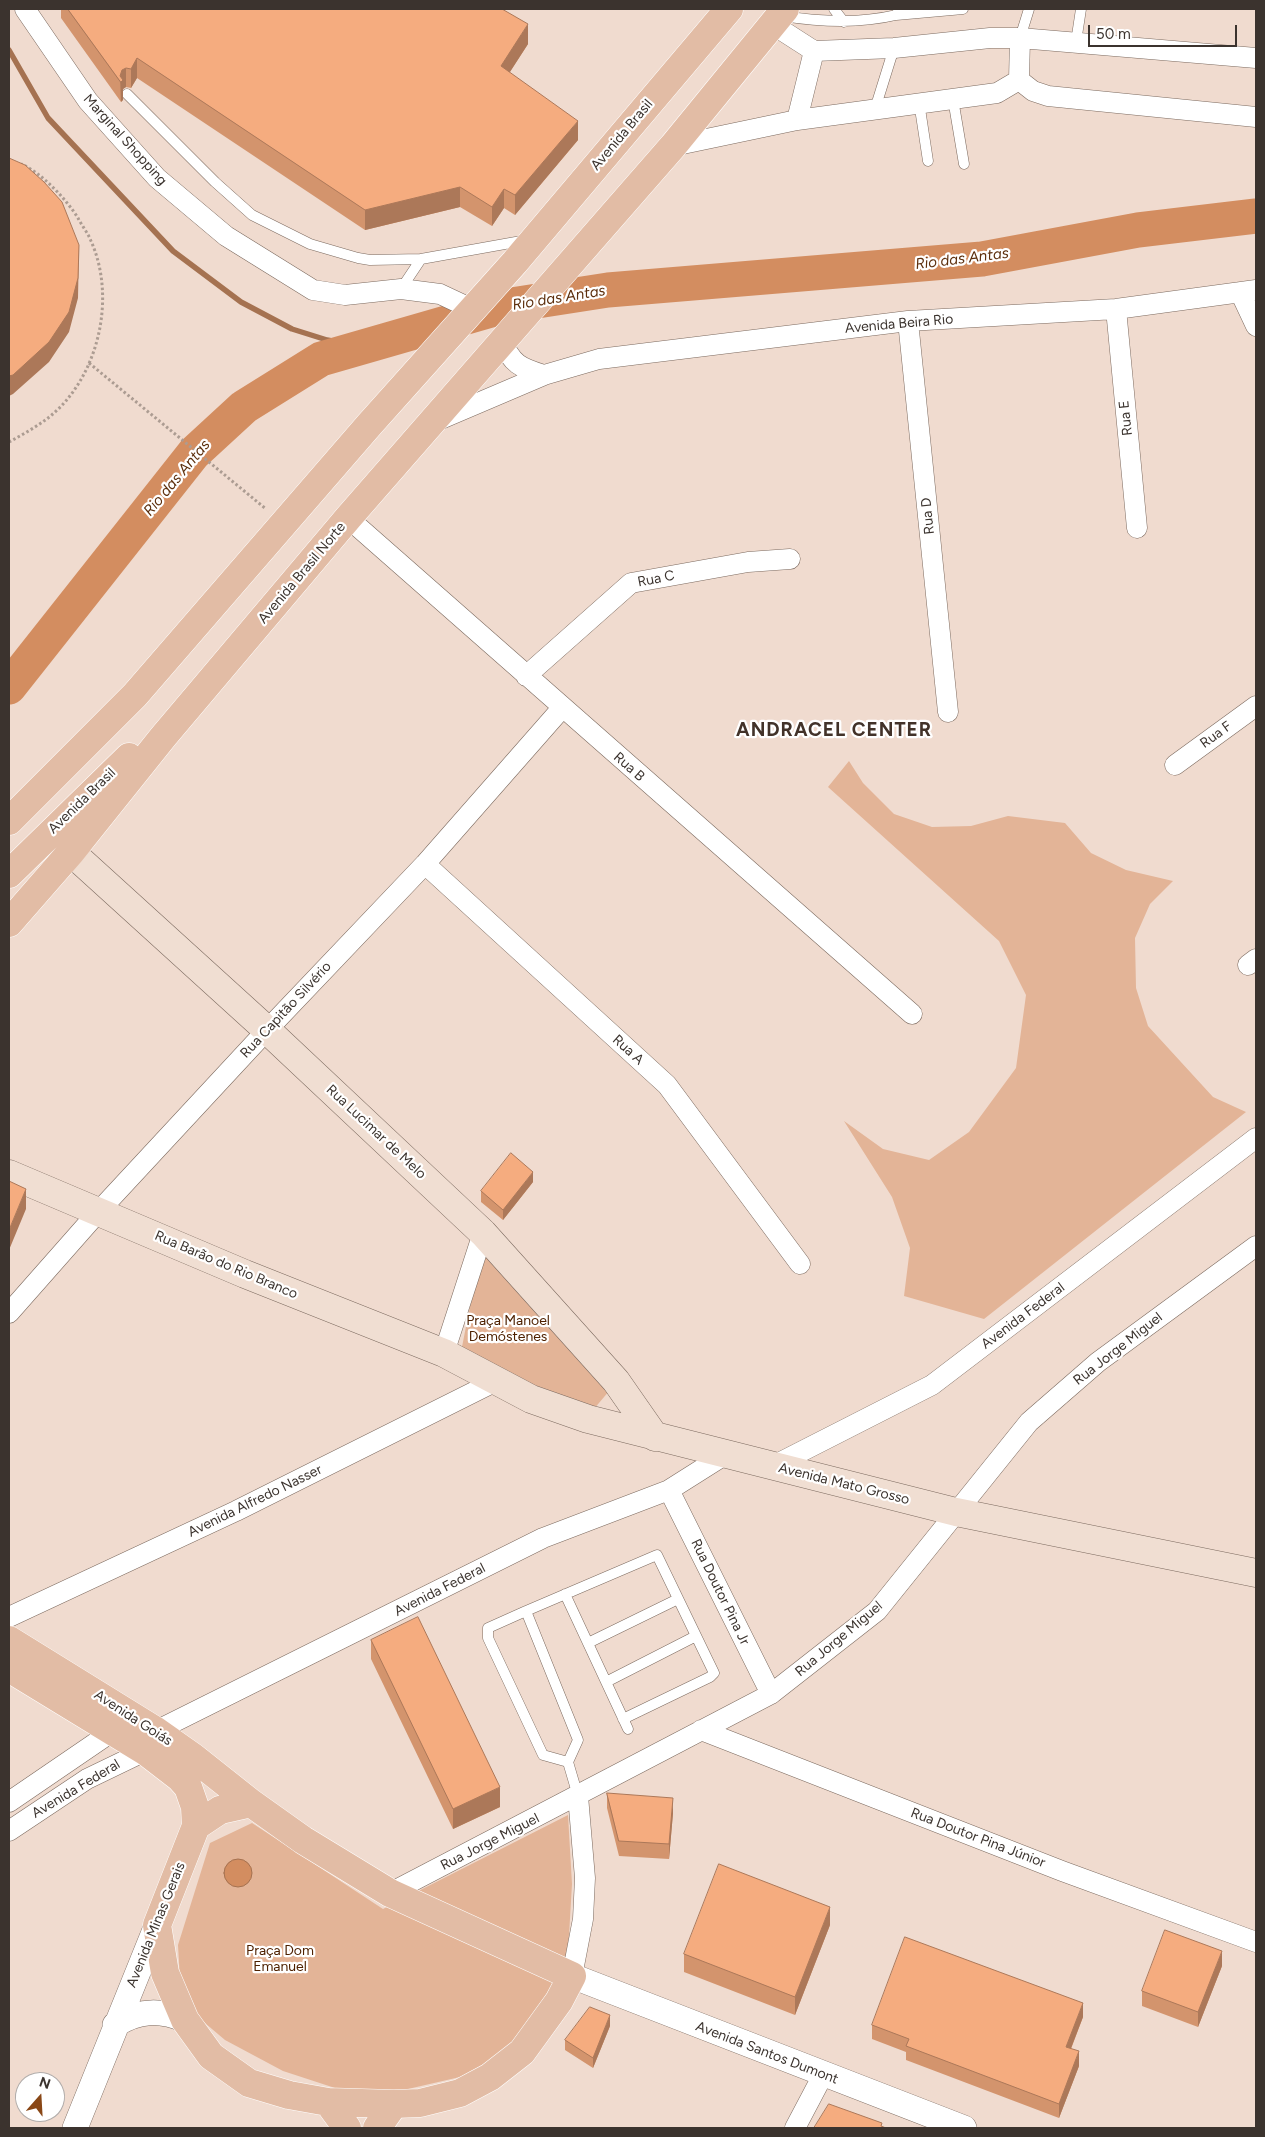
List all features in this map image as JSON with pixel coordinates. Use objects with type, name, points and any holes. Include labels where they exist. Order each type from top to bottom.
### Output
[{"type":"main road","name":"Avenida Brasil","points":[[472,309],[515,262],[729,9]]},
{"type":"main road","points":[[673,146],[779,16]]},
{"type":"main road","name":"Avenida Brasil Norte","points":[[9,923],[71,852],[163,737],[348,518],[434,422],[506,335],[673,146]]},
{"type":"main road","points":[[9,821],[135,695],[472,309]]},
{"type":"main road","name":"Avenida Brasil","points":[[12,863],[118,723],[135,695]]},
{"type":"main road","name":"Avenida Brasil","points":[[12,863],[127,758],[163,737]]},
{"type":"main road","name":"Rua Lucimar de Melo","points":[[71,852],[267,1030],[483,1233],[616,1381],[655,1437]]},
{"type":"main road","name":"Rua Barão do Rio Branco","points":[[9,1174],[245,1274],[444,1353]]},
{"type":"main road","name":"Avenida Mato Grosso","points":[[444,1353],[531,1399],[588,1419],[956,1512],[1256,1573]]},
{"type":"main road","name":"Avenida Goiás","points":[[9,1640],[150,1741],[188,1788],[195,1807],[196,1826]]},
{"type":"main road","name":"Avenida Goiás","points":[[9,1668],[113,1731],[150,1741],[193,1757],[251,1803]]},
{"type":"main road","points":[[157,1925],[165,1973],[185,2020],[211,2056],[249,2083],[289,2095],[328,2102],[420,2103],[460,2093],[490,2077],[522,2052],[559,2001],[572,1976],[390,1893],[303,1840],[251,1803],[220,1810],[196,1826]]},
{"type":"main road","name":"Avenida Minas Gerais","points":[[157,1925],[196,1826]]},
{"type":"main road","points":[[328,2102],[347,2128]]},
{"type":"main road","points":[[377,2128],[394,2104]]},
{"type":"street","name":"Marginal Shopping","points":[[25,9],[88,100],[113,129],[157,178],[226,236],[313,290],[345,296],[401,290],[440,294],[472,309]]},
{"type":"street","points":[[779,16],[814,51],[894,48],[990,38],[1020,38],[1256,58]]},
{"type":"street","points":[[1019,80],[1020,38]]},
{"type":"street","points":[[796,120],[814,51]]},
{"type":"street","points":[[673,146],[796,120],[919,102],[998,93],[1019,80]]},
{"type":"street","points":[[1019,80],[1033,91],[1048,96],[1256,117]]},
{"type":"street","points":[[1248,291],[1256,326]]},
{"type":"street","name":"Avenida Beira Rio","points":[[434,422],[544,375],[599,359],[908,321],[1116,309],[1248,291]]},
{"type":"street","name":"Rua E","points":[[1116,309],[1137,528]]},
{"type":"street","name":"Rua D","points":[[908,321],[948,712]]},
{"type":"street","points":[[506,335],[506,352],[514,362],[524,369],[544,375]]},
{"type":"street","name":"Rua B","points":[[348,518],[912,1014]]},
{"type":"street","name":"Rua C","points":[[526,676],[630,584],[748,562],[790,559]]},
{"type":"street","name":"Rua F","points":[[1175,765],[1256,706]]},
{"type":"street","name":"Rua Capitão Silvério","points":[[9,1313],[99,1211],[425,864],[562,708]]},
{"type":"street","name":"Rua A","points":[[425,864],[667,1085],[800,1264]]},
{"type":"street","name":"Avenida Federal","points":[[773,1466],[932,1385],[1256,1138]]},
{"type":"street","points":[[444,1353],[483,1233]]},
{"type":"street","name":"Rua Jorge Miguel","points":[[390,1893],[687,1740],[701,1730],[771,1694],[877,1611],[1029,1422],[1098,1362],[1256,1246]]},
{"type":"street","name":"Avenida Alfredo Nasser","points":[[9,1617],[236,1511],[498,1380]]},
{"type":"street","name":"Avenida Federal","points":[[9,1831],[87,1779],[150,1741],[543,1538],[669,1490],[726,1454]]},
{"type":"street","name":"Rua Doutor Pina Jr","points":[[669,1490],[771,1694]]},
{"type":"street","name":"Rua Doutor Pina Júnior","points":[[701,1730],[1062,1871],[1256,1942]]},
{"type":"street","name":"Avenida Federal","points":[[9,1802],[113,1731]]},
{"type":"street","points":[[572,1976],[583,1919],[585,1878],[578,1796]]},
{"type":"street","name":"Avenida Minas Gerais","points":[[75,2128],[157,1925]]},
{"type":"street","name":"Avenida Santos Dumont","points":[[572,1976],[823,2075],[964,2128]]},
{"type":"street","points":[[115,2025],[130,2016],[146,2012],[173,2014],[185,2020]]},
{"type":"street","points":[[794,2128],[823,2075]]},
{"type":"lane","points":[[834,9],[844,22]]},
{"type":"lane","points":[[779,16],[825,22],[844,22],[898,12],[963,9]]},
{"type":"lane","points":[[1020,38],[1029,9]]},
{"type":"lane","points":[[1076,42],[1081,9]]},
{"type":"lane","points":[[875,109],[894,48]]},
{"type":"lane","points":[[127,94],[215,182],[252,214],[310,244],[370,260],[421,258],[535,238]]},
{"type":"lane","points":[[953,99],[964,164]]},
{"type":"lane","points":[[919,102],[928,161]]},
{"type":"lane","points":[[401,290],[421,258]]},
{"type":"lane","points":[[568,1762],[543,1755],[488,1638],[488,1628],[657,1555],[714,1673],[712,1676],[623,1719]]},
{"type":"lane","points":[[565,1594],[628,1729]]},
{"type":"lane","points":[[588,1643],[678,1599]]},
{"type":"lane","points":[[526,1610],[578,1740],[568,1762],[578,1796]]},
{"type":"lane","points":[[606,1682],[696,1636]]},
{"type":"path","points":[[9,442],[48,417],[72,392],[89,363],[99,334],[103,304],[100,272],[92,241],[69,202],[30,167],[16,162]]},
{"type":"path","points":[[89,363],[284,523]]},
{"type":"green space","points":[[849,761],[863,783],[894,814],[932,827],[971,826],[1008,816],[1065,823],[1091,853],[1126,870],[1173,881],[1150,904],[1135,938],[1136,988],[1148,1026],[1213,1097],[1246,1112],[984,1319],[904,1296],[910,1248],[892,1197],[844,1121],[883,1149],[929,1160],[969,1132],[1016,1068],[1026,995],[999,941],[828,787]]},
{"type":"green space","name":"Praça Manoel Demóstenes","points":[[483,1240],[615,1384],[588,1416],[461,1352]]},
{"type":"green space","name":"Praça Dom Emanuel","points":[[568,1815],[572,1884],[568,1953],[550,1988],[513,2048],[460,2077],[395,2092],[335,2088],[283,2071],[225,2040],[199,2018],[180,1980],[178,1945],[210,1843],[252,1823],[383,1909]]},
{"type":"shaded area","points":[[238,1859],[248,1863],[252,1873],[248,1883],[238,1887],[228,1883],[224,1873],[228,1863]]},
{"type":"building","points":[[68,9],[502,9],[528,24],[501,66],[578,121],[515,195],[504,189],[492,207],[460,187],[365,210],[137,58],[131,69],[126,68],[122,70],[120,76],[123,80],[121,82]]},
{"type":"building","points":[[9,158],[25,165],[62,202],[79,245],[78,278],[69,312],[49,342],[13,375],[9,376]]},
{"type":"building","points":[[511,1153],[533,1172],[503,1210],[481,1191]]},
{"type":"building","points":[[9,1181],[26,1189],[9,1230]]},
{"type":"building","points":[[418,1617],[500,1787],[453,1809],[371,1640]]},
{"type":"building","points":[[607,1793],[673,1798],[669,1844],[619,1841]]},
{"type":"building","points":[[719,1864],[830,1907],[795,1997],[684,1954]]},
{"type":"building","points":[[1165,1930],[1222,1951],[1198,2012],[1142,1991]]},
{"type":"building","points":[[905,1937],[1083,2003],[1066,2047],[1079,2051],[1059,2104],[906,2046],[909,2039],[872,2025]]},
{"type":"building","points":[[590,2007],[610,2015],[593,2058],[565,2040]]},
{"type":"building","points":[[829,2104],[882,2123],[881,2126],[886,2128],[814,2128]]},
{"type":"waterway","points":[[9,50],[48,118],[173,251],[241,302],[292,329],[327,340],[364,347]]},
{"type":"waterway","name":"Rio das Antas","points":[[9,687],[194,453],[244,407],[321,359],[505,306],[608,290],[982,259],[1138,230],[1256,216]]},
{"type":"district","name":"ANDRACEL CENTER","points":[[834,730]]}]
